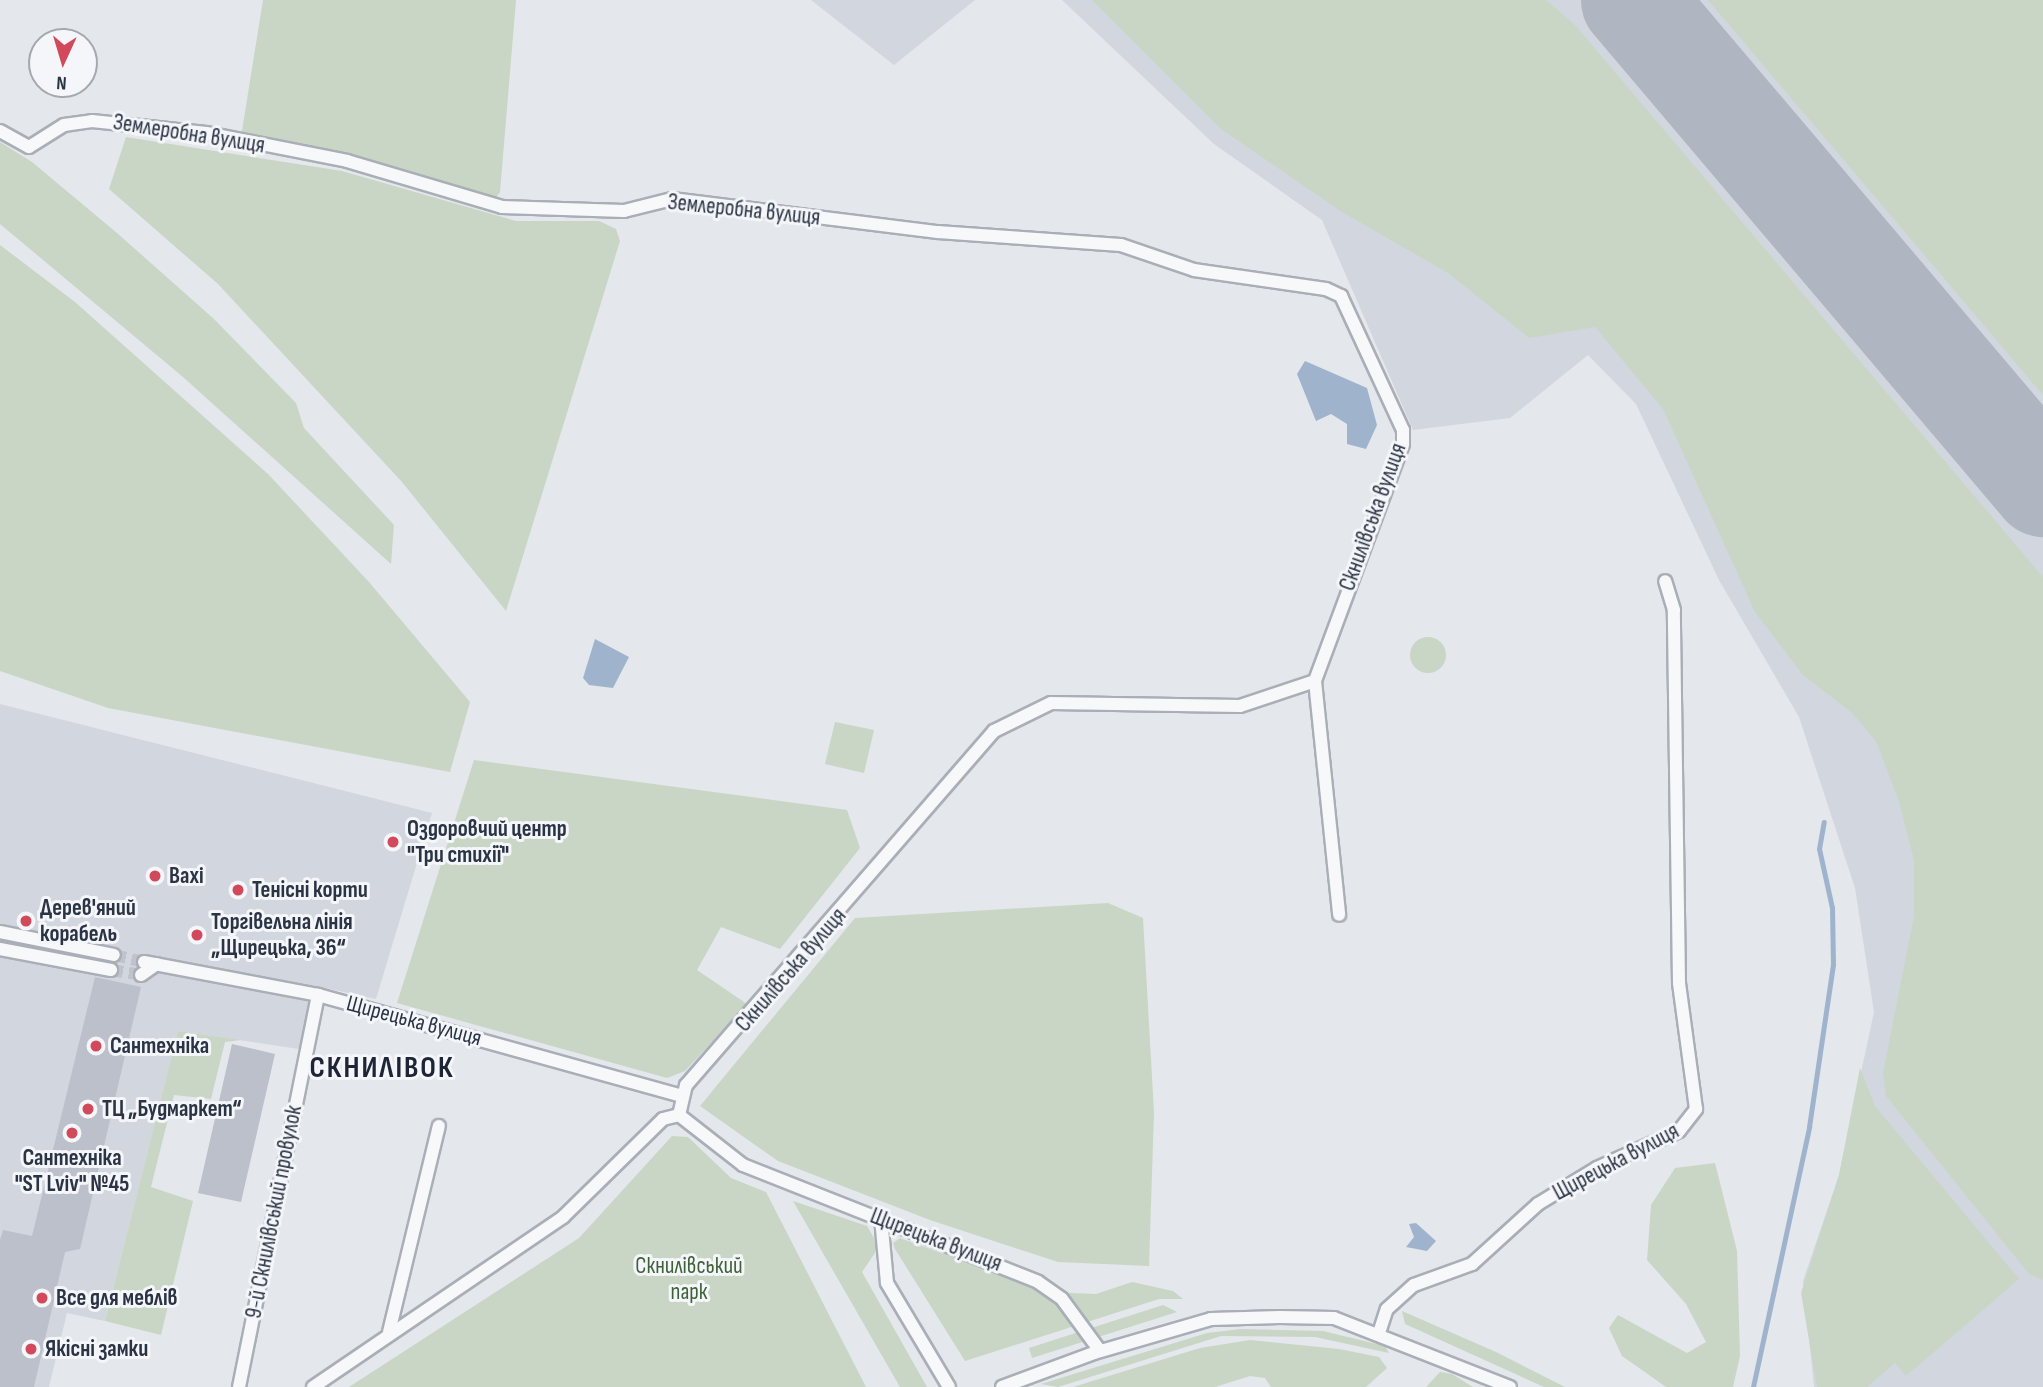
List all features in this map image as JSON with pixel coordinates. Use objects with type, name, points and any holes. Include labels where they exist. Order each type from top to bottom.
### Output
[{"type":"street","name":"Землеробна вулиця","points":[[0,131],[29,146],[64,125],[113,121],[206,133],[347,161],[502,207],[624,211],[673,200],[938,232],[1121,245],[1194,271],[1326,289],[1341,296],[1354,315]]},
{"type":"street","name":"Скнилівська вулиця","points":[[1339,915],[1315,681],[1403,444],[1403,430],[1354,315]]},
{"type":"street","name":"Щирецька вулиця","points":[[1379,1333],[1387,1309],[1414,1285],[1472,1264],[1538,1205],[1597,1168],[1679,1130],[1696,1109],[1679,983],[1674,610],[1665,581]]},
{"type":"street","name":"Скнилівська вулиця","points":[[681,1096],[994,731],[1051,703],[1240,706],[1315,681]]},
{"type":"street","points":[[0,932],[114,956]]},
{"type":"street","points":[[0,949],[111,970]]},
{"type":"street","name":"Щирецька вулиця","points":[[148,967],[318,995],[681,1096]]},
{"type":"street","name":"9-й Скнилівський провулок","points":[[239,1387],[318,995]]},
{"type":"street","points":[[313,1387],[389,1332],[563,1217],[663,1119],[680,1115],[681,1096]]},
{"type":"street","name":"Щирецька вулиця","points":[[680,1115],[743,1165],[881,1217],[1038,1282],[1062,1299],[1097,1352]]},
{"type":"street","points":[[389,1332],[439,1126]]},
{"type":"street","points":[[881,1217],[887,1283],[949,1387]]},
{"type":"street","points":[[1003,1387],[1097,1352],[1211,1319],[1334,1318],[1379,1333],[1510,1387]]},
{"type":"street","points":[[1486,1377],[1495,1387]]},
{"type":"shaded area","points":[[811,0],[975,0],[894,65]]},
{"type":"shaded area","points":[[1062,0],[2043,0],[2043,1387],[1814,1387],[1803,1281],[1839,1175],[1874,1012],[1855,888],[1799,717],[1719,580],[1636,404],[1588,355],[1510,418],[1413,430],[1322,220],[1214,144]]},
{"type":"shaded area","points":[[0,704],[432,813],[376,999],[312,985],[299,1049],[178,1031],[105,1321],[67,1313],[49,1387],[0,1387]]},
{"type":"green space","points":[[263,0],[516,0],[500,192],[493,202],[386,166],[241,137]]},
{"type":"green space","points":[[1092,0],[1546,0],[1575,25],[2043,577],[2043,1280],[2029,1274],[1886,1096],[1883,1073],[1914,916],[1914,860],[1899,802],[1876,741],[1851,712],[1803,675],[1755,612],[1663,409],[1595,327],[1529,338],[1448,273],[1342,212],[1221,129]]},
{"type":"green space","points":[[1708,0],[2043,0],[2043,395]]},
{"type":"green space","points":[[126,137],[342,171],[516,221],[599,221],[616,229],[620,241],[506,611],[402,482],[218,284],[109,189]]},
{"type":"green space","points":[[0,142],[32,162],[117,233],[214,319],[296,403],[304,428],[394,525],[391,564],[183,377],[0,224]]},
{"type":"green space","points":[[0,245],[75,302],[268,474],[369,582],[470,702],[450,772],[108,708],[0,671]]},
{"type":"green space","points":[[1428,637],[1441,642],[1446,655],[1441,668],[1428,673],[1415,668],[1410,655],[1415,642]]},
{"type":"green space","points":[[835,722],[874,730],[864,773],[825,764]]},
{"type":"green space","points":[[474,760],[847,810],[860,848],[780,949],[721,927],[697,970],[747,1004],[685,1071],[667,1078],[397,1003]]},
{"type":"green space","points":[[1108,903],[1143,918],[1154,1112],[1149,1266],[1058,1262],[930,1220],[778,1161],[700,1106],[855,918]]},
{"type":"green space","points":[[178,1031],[241,1040],[225,1042],[211,1099],[174,1095],[151,1187],[193,1201],[161,1335],[105,1321]]},
{"type":"green space","points":[[1860,1068],[1875,1106],[2019,1279],[1906,1376],[1895,1363],[1867,1387],[1817,1387],[1801,1293],[1839,1175]]},
{"type":"green space","name":"Скнилівський парк","points":[[672,1136],[688,1137],[731,1178],[766,1192],[866,1387],[349,1387],[579,1238]]},
{"type":"green space","points":[[1715,1163],[1737,1251],[1740,1356],[1733,1387],[1666,1387],[1622,1356],[1609,1328],[1618,1315],[1687,1353],[1706,1342],[1686,1304],[1647,1260],[1651,1205],[1675,1168]]},
{"type":"green space","points":[[793,1201],[867,1226],[879,1247],[862,1272],[927,1387],[900,1387]]},
{"type":"green space","points":[[900,1238],[1047,1292],[1096,1294],[1132,1282],[1173,1291],[1183,1299],[1159,1299],[965,1361],[895,1249],[893,1243]]},
{"type":"green space","points":[[1163,1305],[1177,1312],[1032,1358],[1029,1348]]},
{"type":"green space","points":[[1402,1311],[1496,1352],[1565,1387],[1544,1387],[1405,1324]]},
{"type":"green space","points":[[1241,1329],[1323,1331],[1385,1346],[1389,1353],[1315,1337],[1221,1336],[1058,1387],[1041,1384],[1207,1333]]},
{"type":"green space","points":[[1250,1340],[1339,1349],[1379,1357],[1387,1368],[1366,1387],[1271,1387],[1265,1378],[1250,1376],[1215,1387],[1073,1387],[1200,1348]]},
{"type":"green space","points":[[1440,1372],[1452,1374],[1473,1387],[1426,1387]]},
{"type":"water","points":[[1305,361],[1367,388],[1377,425],[1366,449],[1347,444],[1347,424],[1331,414],[1316,421],[1297,374]]},
{"type":"water","points":[[595,639],[629,657],[613,688],[589,685],[583,678]]},
{"type":"water","points":[[1416,1223],[1436,1241],[1427,1251],[1406,1247],[1414,1237],[1409,1224]]},
{"type":"building","name":"ТЦ „Будмаркет“","points":[[95,977],[141,987],[80,1249],[65,1252],[34,1387],[0,1387],[0,1240],[3,1230],[32,1236]]},
{"type":"building","points":[[232,1044],[275,1054],[241,1202],[198,1193]]},
{"type":"waterway","points":[[1753,1387],[1809,1127],[1833,965],[1832,908],[1819,849],[1824,822]]},
{"type":"taxiway","points":[[1630,0],[1651,23]]},
{"type":"runway","points":[[1632,0],[2043,485]]},
{"type":"tunnel","points":[[114,955],[144,962]]},
{"type":"tunnel","points":[[111,970],[141,975]]},
{"type":"place","name":"Оздоровчий центр \"Три стихії\"","points":[[393,842]]},
{"type":"place","name":"Baxi","points":[[155,876]]},
{"type":"place","name":"Тенісні корти","points":[[238,890]]},
{"type":"place","name":"Дерев'яний корабель","points":[[26,921]]},
{"type":"place","name":"Торгівельна лінія „Щирецька, 36“","points":[[197,935]]},
{"type":"place","name":"Сантехніка","points":[[96,1046]]},
{"type":"place","name":"ТЦ „Будмаркет“","points":[[88,1109]]},
{"type":"place","name":"Сантехніка \"ST Lviv\" №45","points":[[72,1133]]},
{"type":"place","name":"Все для меблів","points":[[42,1298]]},
{"type":"place","name":"Якісні замки","points":[[31,1349]]},
{"type":"district","name":"СКНИЛІВОК","points":[[382,1068]]}]
